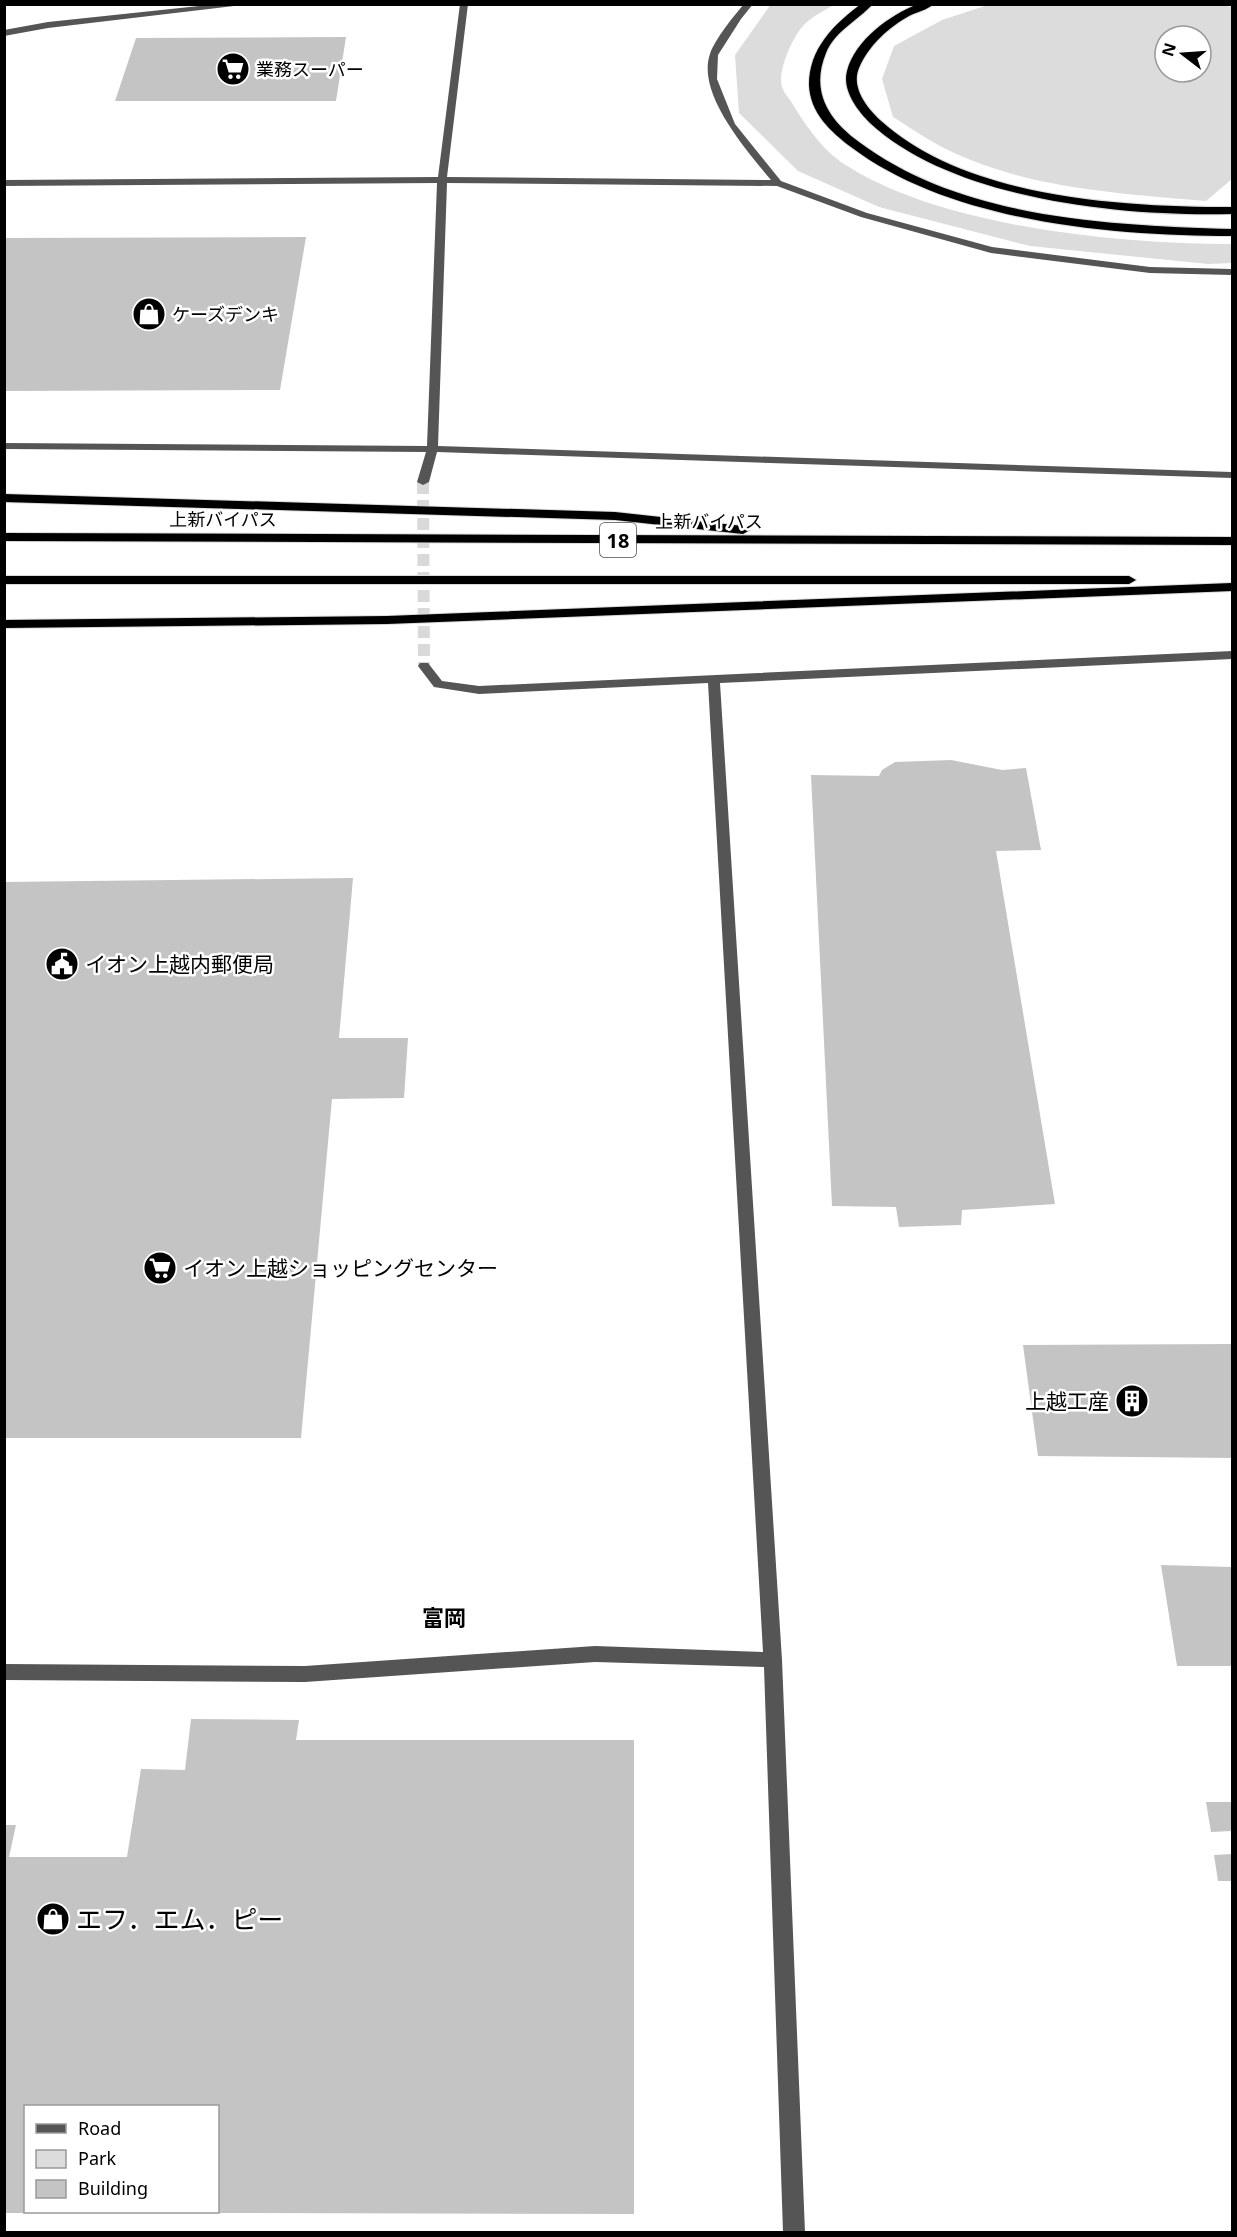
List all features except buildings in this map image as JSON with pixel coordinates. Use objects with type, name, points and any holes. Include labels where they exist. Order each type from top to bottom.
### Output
[{"type":"highway","points":[[868,4],[839,27],[821,49],[813,74],[816,98],[827,121],[856,149],[897,172],[944,191],[1012,209],[1086,223],[1166,231],[1233,233]]},
{"type":"highway","points":[[929,4],[884,27],[863,48],[852,72],[855,99],[874,124],[905,146],[950,168],[1006,186],[1068,199],[1146,207],[1233,211]]},
{"type":"highway","points":[[4,498],[615,516],[830,541]]},
{"type":"highway","name":"上新バイパス","points":[[4,537],[1233,541]]},
{"type":"highway","name":"18","points":[[4,580],[1233,580]]},
{"type":"highway","points":[[4,624],[387,620],[1233,587]]},
{"type":"street","points":[[4,33],[48,25],[247,4]]},
{"type":"street","points":[[423,482],[432,449],[442,180],[464,4]]},
{"type":"street","points":[[749,4],[736,18],[714,55],[713,79],[731,125],[778,183]]},
{"type":"street","points":[[4,183],[442,180],[778,183],[864,215],[991,250],[1150,270],[1233,272]]},
{"type":"street","points":[[4,446],[432,449],[1233,474]]},
{"type":"street","points":[[424,666],[438,684],[478,690],[1233,655]]},
{"type":"street","points":[[714,680],[773,1660],[794,2232]]},
{"type":"street","points":[[4,1672],[305,1674],[596,1654],[773,1660]]},
{"type":"green space","points":[[771,4],[834,5],[810,19],[797,34],[784,62],[781,80],[784,91],[808,127],[827,150],[841,162],[881,184],[927,202],[977,217],[1084,235],[1136,240],[1232,244],[1232,263],[1208,264],[1030,246],[879,207],[798,171],[739,113],[735,55]]},
{"type":"green space","points":[[1216,4],[1232,7],[1232,179],[1206,201],[1107,192],[1010,173],[979,163],[927,139],[893,117],[882,79],[894,46],[942,20],[988,5]]},
{"type":"tunnel","points":[[423,482],[424,666]]},
{"type":"place","name":"業務スーパー","points":[[233,69]]},
{"type":"place","name":"ケーズデンキ","points":[[149,314]]},
{"type":"place","name":"イオン上越内郵便局","points":[[62,964]]},
{"type":"place","name":"イオン上越ショッピングセンター","points":[[160,1268]]},
{"type":"place","name":"上越工産","points":[[1132,1401]]},
{"type":"place","name":"エフ．エム．ピー","points":[[53,1919]]},
{"type":"district","name":"富岡","points":[[444,1617]]}]
